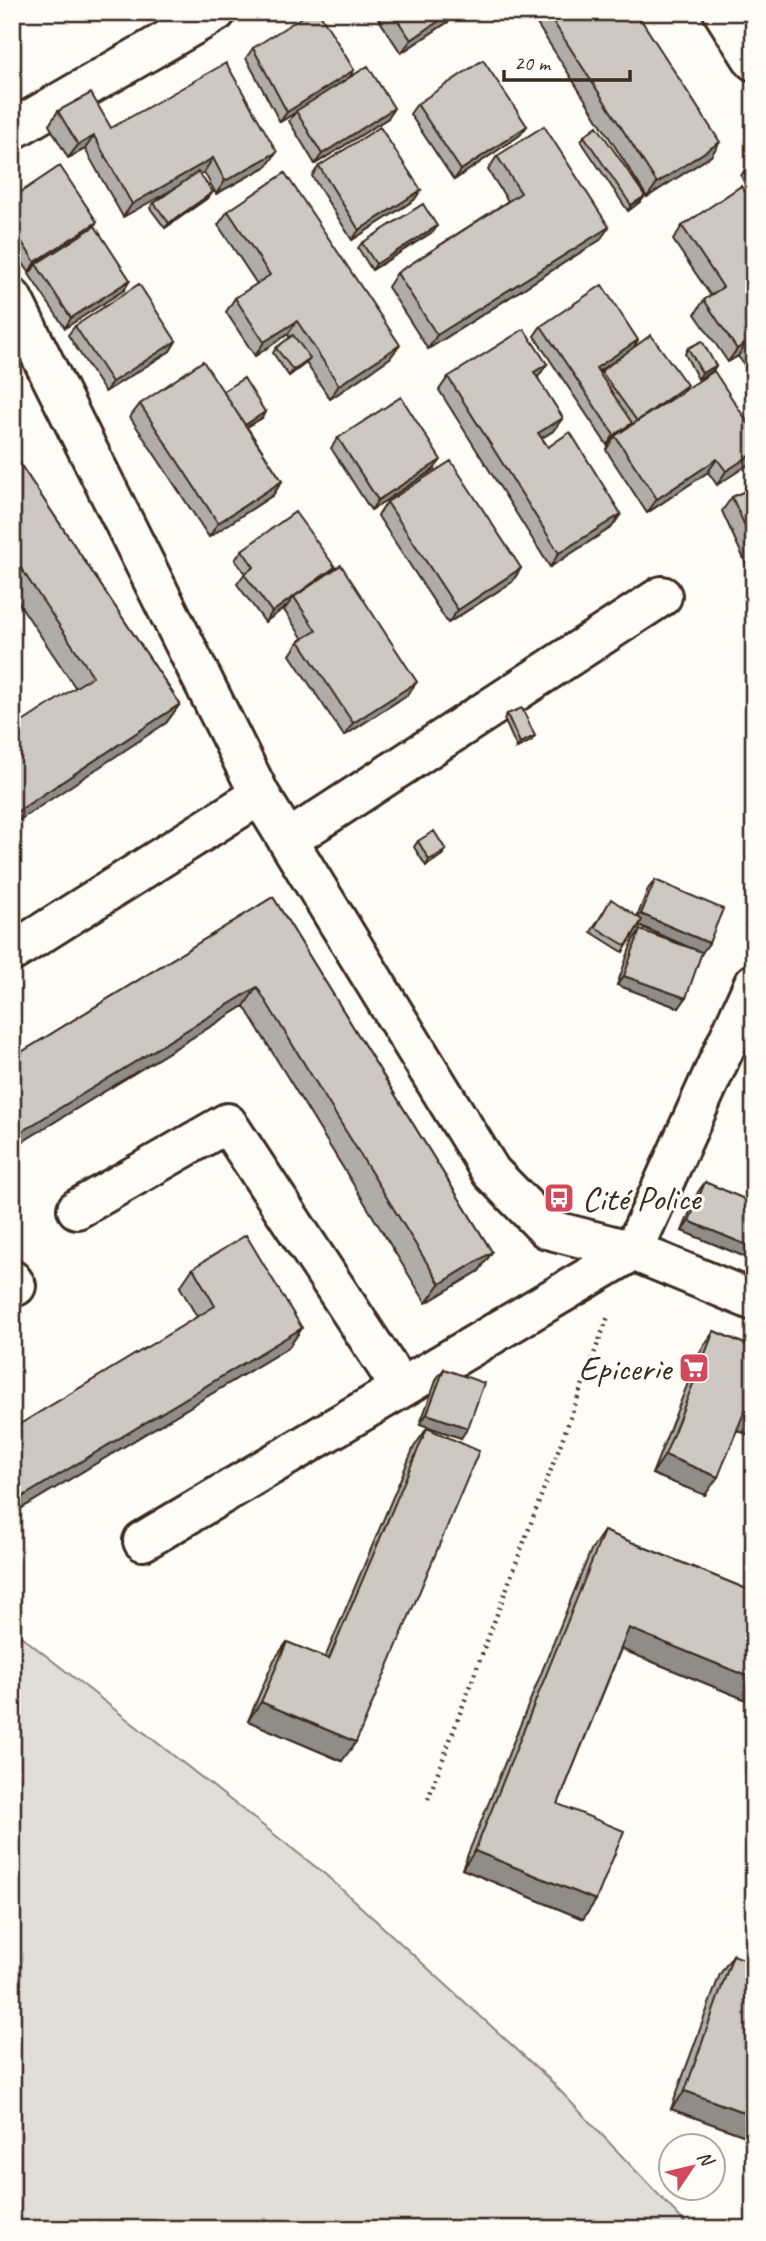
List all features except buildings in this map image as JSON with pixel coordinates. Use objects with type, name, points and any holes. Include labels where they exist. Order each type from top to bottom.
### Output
[{"type":"street","points":[[12,130],[216,12]]},
{"type":"street","points":[[723,12],[754,61]]},
{"type":"street","points":[[12,298],[260,795],[491,1172],[547,1229],[633,1251],[754,1301]]},
{"type":"street","points":[[288,840],[663,597]]},
{"type":"street","points":[[12,952],[260,795]]},
{"type":"street","points":[[143,1541],[633,1251],[754,984]]},
{"type":"street","points":[[78,1209],[227,1124],[401,1388]]},
{"type":"path","points":[[428,1799],[633,1251]]},
{"type":"shaded area","points":[[12,1629],[326,1875],[549,2079],[658,2194],[658,2202],[665,2202],[691,2229],[12,2229]]},
{"type":"place","name":"Cité Police","points":[[559,1198]]},
{"type":"place","name":"Epicerie","points":[[694,1368]]}]
